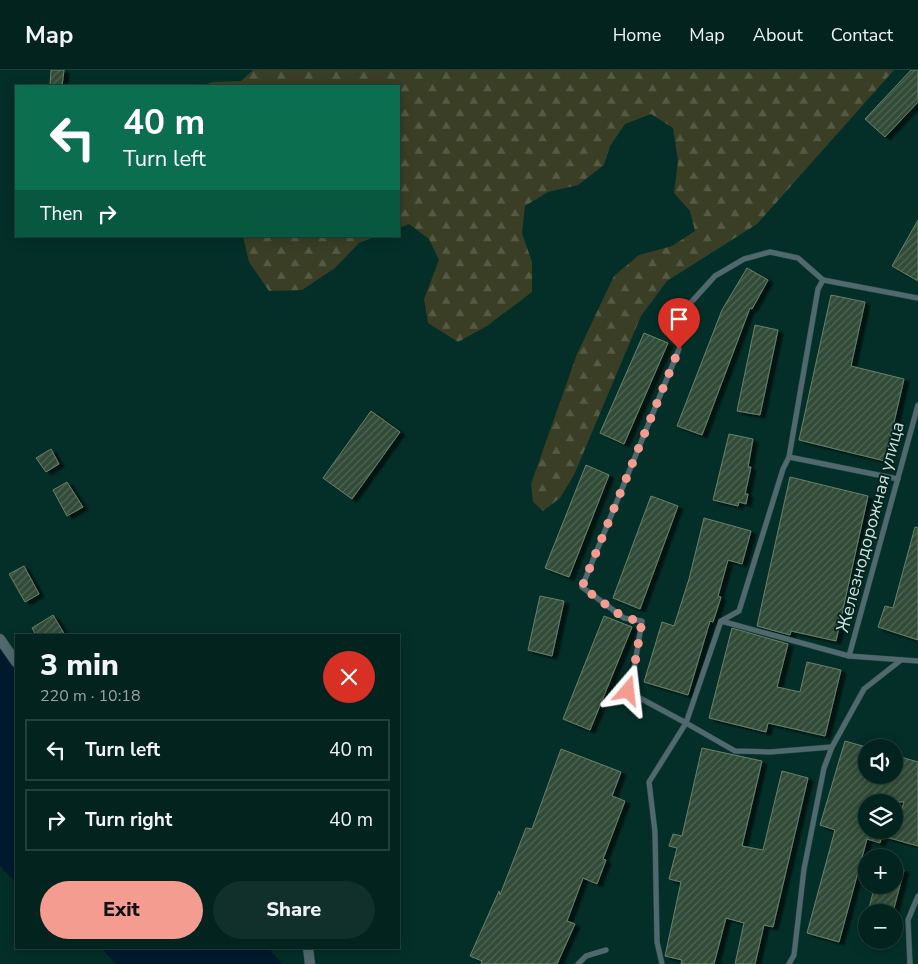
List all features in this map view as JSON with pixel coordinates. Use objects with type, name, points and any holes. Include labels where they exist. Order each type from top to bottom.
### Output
[{"type":"street","points":[[0,639],[15,661]]},
{"type":"street","points":[[308,949],[310,964]]},
{"type":"lane","points":[[666,330],[715,276],[744,259],[770,252],[798,258],[823,280],[918,298]]},
{"type":"lane","points":[[662,964],[657,942],[655,832],[649,782],[686,723],[721,621],[739,611],[783,469],[789,457],[818,289],[823,280]]},
{"type":"lane","points":[[679,349],[582,587],[624,618],[642,621],[634,669],[628,691],[736,751],[770,752],[832,747]]},
{"type":"lane","name":"Железнодорожная улица","points":[[850,656],[918,406]]},
{"type":"lane","points":[[789,457],[898,479]]},
{"type":"lane","name":"Железнодорожная улица","points":[[721,621],[850,656],[918,660]]},
{"type":"lane","points":[[789,964],[794,955],[804,869],[824,768],[832,747],[864,689],[902,659]]},
{"type":"lane","points":[[910,964],[908,920],[918,896]]},
{"type":"lane","points":[[578,964],[586,956],[606,950]]},
{"type":"green space","points":[[253,70],[894,70],[757,224],[667,281],[641,316],[574,475],[560,498],[543,511],[533,502],[531,484],[577,354],[614,276],[639,255],[672,246],[695,231],[690,211],[674,193],[678,161],[673,128],[651,114],[625,124],[610,146],[604,165],[578,185],[548,192],[525,206],[522,233],[532,262],[532,292],[487,326],[458,342],[428,323],[424,299],[439,260],[429,239],[409,224],[400,228],[400,85],[204,85],[213,82],[241,81]]},
{"type":"green space","points":[[243,237],[374,237],[359,243],[335,268],[302,290],[269,291],[249,262]]},
{"type":"water","points":[[0,646],[15,668],[15,882],[0,866]]},
{"type":"water","points":[[102,949],[270,949],[282,964],[116,964]]},
{"type":"building","points":[[51,70],[64,70],[62,85],[50,85]]},
{"type":"building","points":[[911,70],[918,70],[918,102],[885,137],[865,119]]},
{"type":"building","points":[[918,220],[918,281],[892,266]]},
{"type":"building","points":[[747,268],[768,280],[752,309],[750,308],[702,435],[677,426],[722,310]]},
{"type":"building","points":[[831,295],[865,302],[851,366],[904,379],[885,461],[799,440]]},
{"type":"building","points":[[755,325],[778,330],[760,415],[737,411]]},
{"type":"building","points":[[644,333],[668,343],[624,444],[600,433]]},
{"type":"building","points":[[371,411],[400,432],[352,499],[323,478]]},
{"type":"building","points":[[729,434],[753,439],[748,467],[751,467],[745,494],[748,494],[746,504],[739,502],[738,506],[713,500]]},
{"type":"building","points":[[51,449],[59,464],[46,472],[36,458]]},
{"type":"building","points":[[586,465],[609,475],[569,577],[545,568]]},
{"type":"building","points":[[790,477],[868,496],[836,641],[791,631],[790,635],[757,626]]},
{"type":"building","points":[[67,482],[83,507],[67,516],[53,490]]},
{"type":"building","points":[[651,496],[678,506],[640,609],[613,598]]},
{"type":"building","points":[[704,518],[751,531],[742,564],[728,560],[718,596],[721,597],[713,622],[710,621],[688,695],[644,682],[662,622],[674,626],[689,579]]},
{"type":"building","points":[[915,527],[918,528],[918,640],[878,627],[885,606],[893,608]]},
{"type":"building","points":[[24,566],[39,594],[25,602],[9,574]]},
{"type":"building","points":[[540,596],[564,601],[552,656],[528,650]]},
{"type":"building","points":[[53,615],[64,634],[35,634],[32,628]]},
{"type":"building","points":[[604,616],[632,627],[590,730],[563,719]]},
{"type":"building","points":[[732,628],[788,644],[777,687],[800,692],[807,662],[841,670],[825,736],[768,723],[766,732],[709,718]]},
{"type":"building","points":[[845,741],[858,745],[858,784],[903,784],[903,758],[918,762],[918,846],[893,839],[903,839],[903,794],[858,794],[858,839],[867,839],[864,849],[858,849],[858,872],[839,942],[807,933],[835,830],[820,825]]},
{"type":"building","points":[[702,748],[762,761],[742,846],[763,850],[782,771],[808,778],[773,927],[764,925],[755,964],[735,964],[744,923],[726,918],[714,964],[681,964],[682,960],[665,956],[681,882],[669,879],[677,848],[669,846],[673,834],[682,836]]},
{"type":"building","points":[[561,749],[621,772],[612,796],[625,801],[603,859],[606,860],[597,884],[583,878],[567,921],[575,924],[557,964],[481,964],[482,961],[470,956],[499,891],[500,895],[526,828],[532,829]]},
{"type":"building","points":[[867,839],[881,839],[880,843]]},
{"type":"building","points":[[873,894],[898,894],[895,904],[870,904]]},
{"type":"route","points":[[628,691],[634,669],[642,621],[624,618],[582,587],[679,349]]}]
